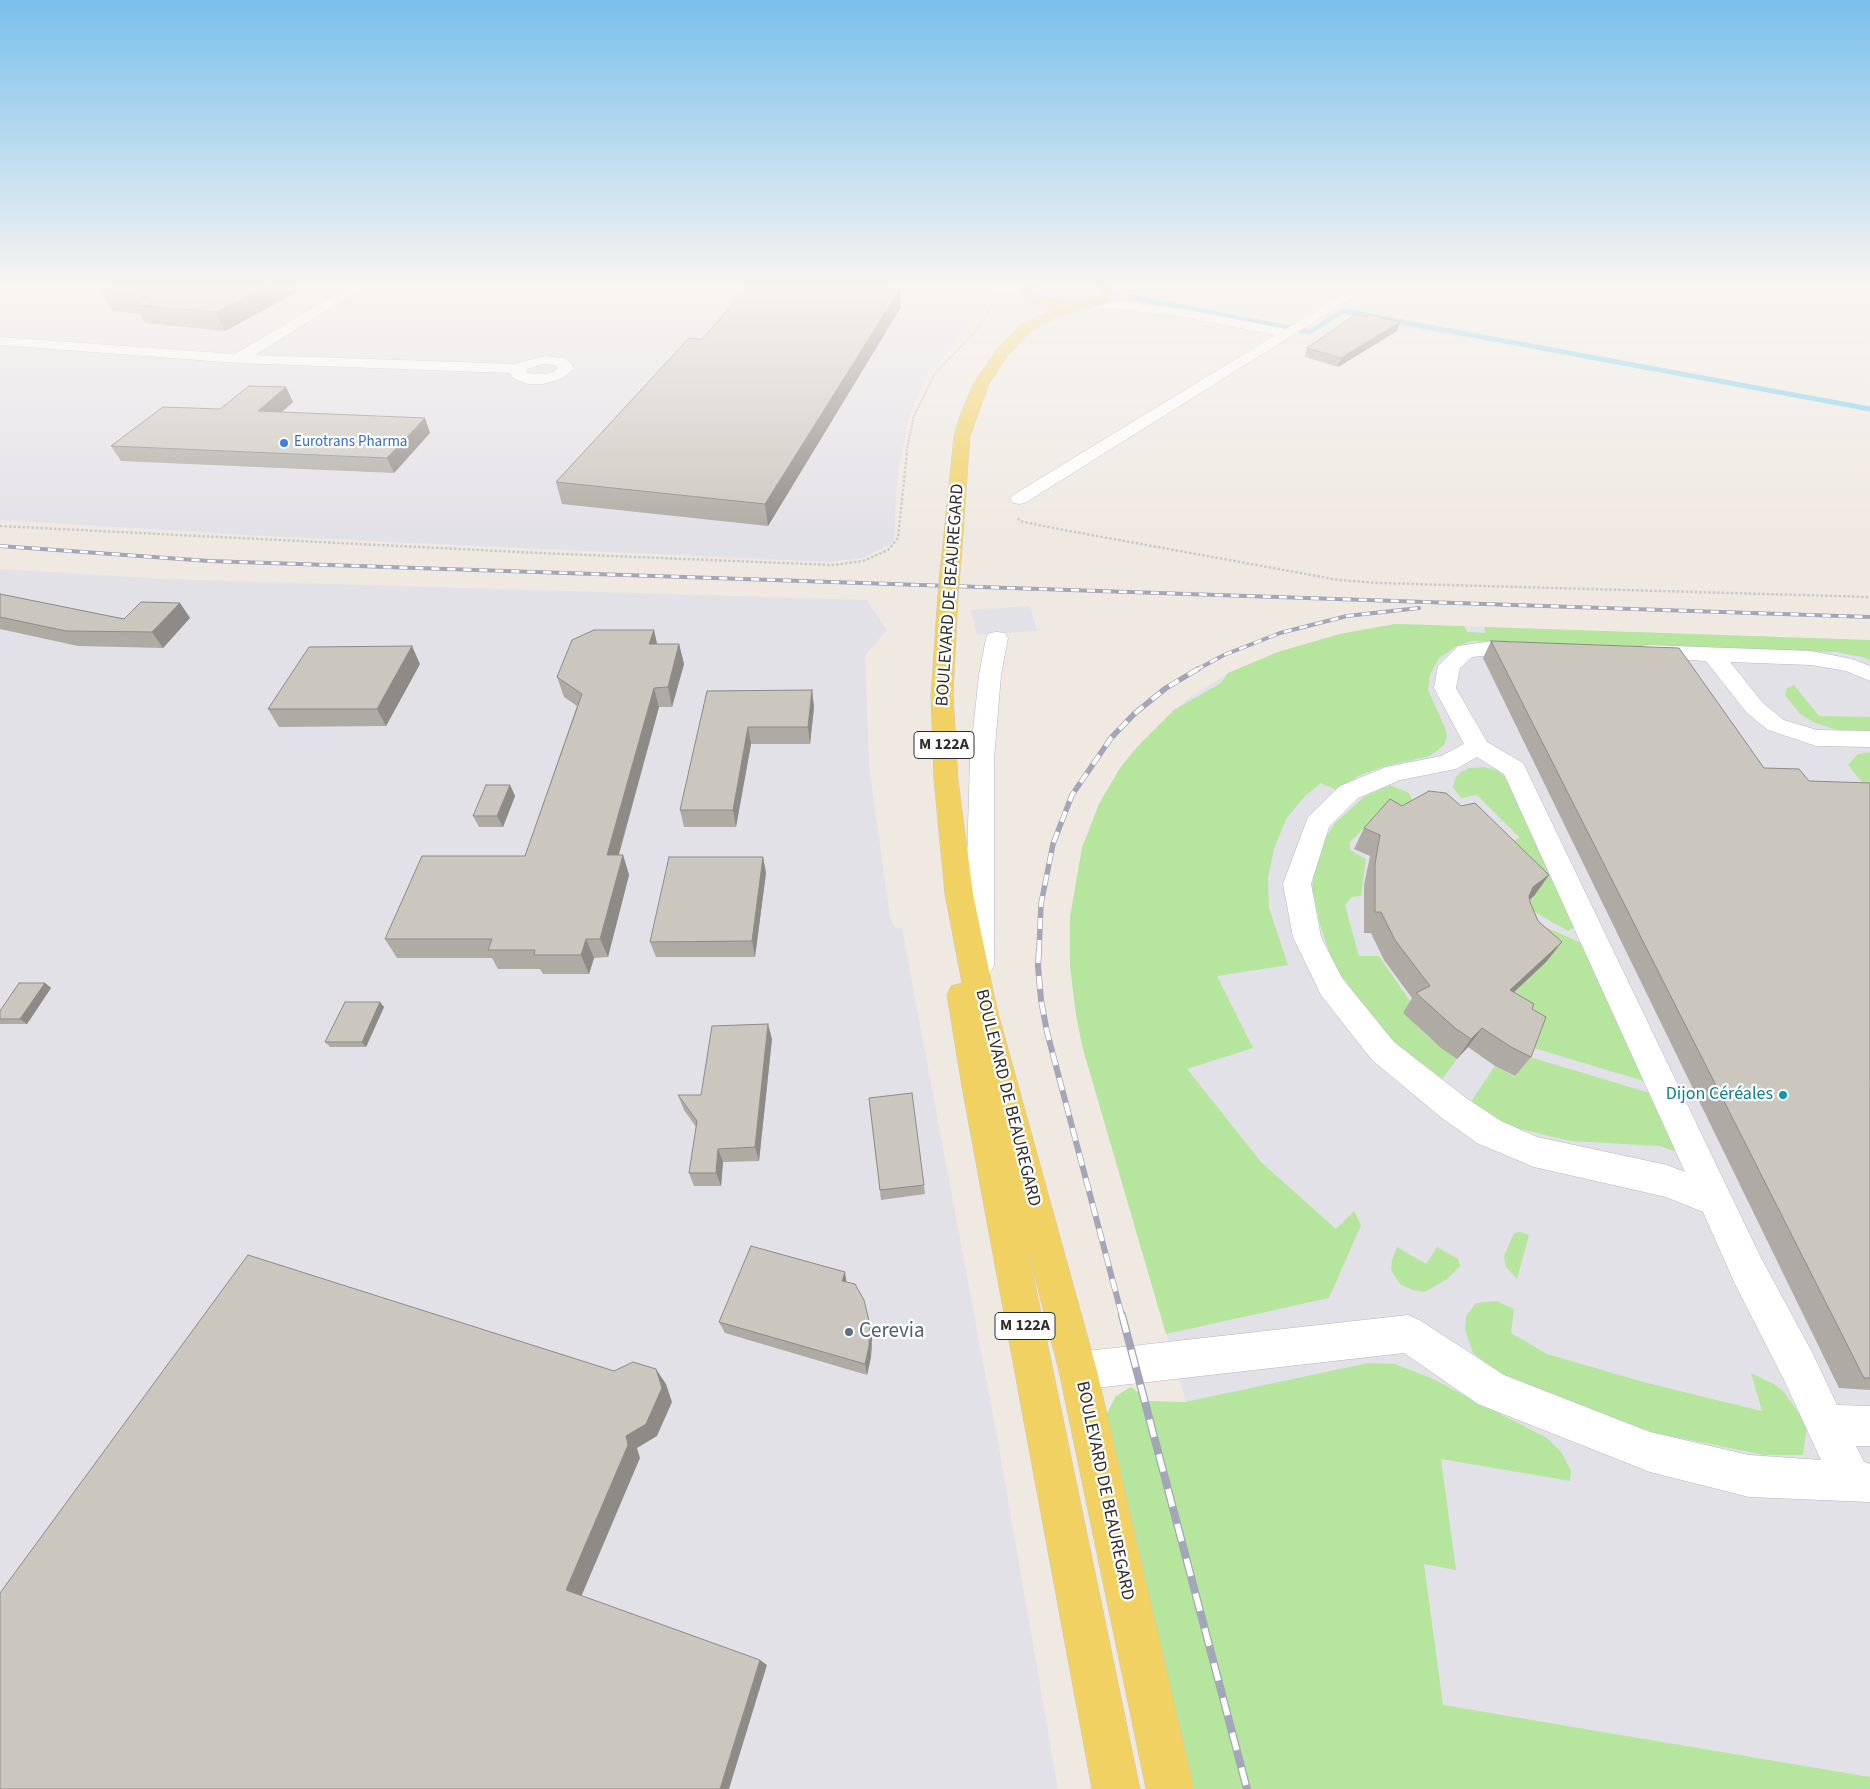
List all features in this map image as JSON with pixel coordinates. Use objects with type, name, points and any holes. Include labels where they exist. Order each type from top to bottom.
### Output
[{"type":"main road","name":"M 122A","points":[[970,398],[981,369]]},
{"type":"main road","name":"M 122A","points":[[970,398],[989,369]]},
{"type":"main road","name":"BOULEVARD DE BEAUREGARD","points":[[970,398],[956,419],[950,452],[944,584],[942,695],[946,780],[959,894],[978,985],[1078,1371],[1170,1789]]},
{"type":"main road","name":"BOULEVARD DE BEAUREGARD","points":[[944,584],[930,695],[933,785],[940,862],[978,1087],[1116,1789]]},
{"type":"street","points":[[1019,499],[1228,369]]},
{"type":"street","points":[[978,985],[981,913],[982,759],[990,675],[996,638]]},
{"type":"street","points":[[1549,649],[1492,648],[1466,650],[1450,666],[1445,688],[1478,747],[1514,769],[1715,1200],[1826,1425],[1861,1483]]},
{"type":"street","points":[[1616,651],[1811,658],[1852,666],[1870,674]]},
{"type":"street","points":[[1712,654],[1755,708],[1776,725],[1816,738],[1870,739]]},
{"type":"street","points":[[1478,747],[1447,762],[1395,773],[1349,792],[1317,823],[1297,884],[1307,937],[1331,986],[1383,1050],[1454,1108],[1489,1132],[1534,1152],[1667,1181],[1715,1200]]},
{"type":"street","points":[[1078,1371],[1408,1334],[1492,1390],[1650,1452],[1750,1476],[1861,1483]]},
{"type":"street","points":[[1826,1425],[1870,1426]]},
{"type":"path","points":[[0,526],[539,553],[823,565],[847,564],[863,561],[888,550],[898,538],[906,455],[914,416],[927,388],[939,369]]},
{"type":"path","points":[[1019,499],[1013,511],[1020,521],[1339,580],[1870,597]]},
{"type":"shaded area","points":[[0,369],[934,369],[923,383],[908,420],[897,479],[894,542],[863,558],[827,562],[283,537],[0,520]]},
{"type":"shaded area","points":[[0,569],[165,579],[867,600],[887,630],[865,656],[869,765],[890,918],[896,928],[902,928],[1000,1453],[1058,1789],[0,1789]]},
{"type":"shaded area","points":[[1030,606],[1037,631],[977,635],[971,610]]},
{"type":"shaded area","points":[[1395,624],[1870,640],[1870,1789],[1299,1789],[1083,1049],[1076,1015],[1070,966],[1070,917],[1082,848],[1099,804],[1120,768],[1137,747],[1174,710],[1228,673],[1278,652],[1340,634]]},
{"type":"green space","points":[[1395,624],[1464,626],[1467,632],[1486,633],[1484,627],[1870,640],[1870,660],[1836,652],[1472,641],[1457,646],[1439,658],[1430,675],[1428,690],[1446,730],[1447,737],[1444,745],[1430,756],[1382,767],[1358,776],[1338,791],[1321,783],[1305,796],[1286,819],[1274,849],[1268,878],[1269,908],[1288,965],[1217,976],[1253,1048],[1187,1069],[1261,1162],[1336,1229],[1354,1211],[1361,1225],[1329,1298],[1166,1334],[1083,1049],[1076,1015],[1070,966],[1070,917],[1082,848],[1099,804],[1120,768],[1137,747],[1174,710],[1221,683],[1228,673],[1278,652],[1340,634]]},
{"type":"green space","points":[[1794,685],[1819,716],[1870,717],[1870,731],[1837,730],[1813,722],[1800,714],[1785,695],[1787,688]]},
{"type":"green space","points":[[1870,752],[1870,792],[1848,765],[1858,754]]},
{"type":"green space","points":[[1484,767],[1496,770],[1507,778],[1579,925],[1568,931],[1522,905],[1535,897],[1488,849],[1520,838],[1477,795],[1461,798],[1453,787],[1456,777],[1461,772],[1469,768]]},
{"type":"green space","points":[[1390,785],[1409,793],[1412,800],[1384,816],[1377,815],[1350,842],[1350,850],[1366,859],[1361,896],[1352,897],[1345,905],[1359,956],[1379,956],[1414,1007],[1404,1013],[1428,1037],[1457,1059],[1440,1082],[1405,1054],[1364,1010],[1332,961],[1320,924],[1312,887],[1320,846],[1335,823],[1364,797]]},
{"type":"green space","points":[[1516,914],[1588,946],[1650,1083],[1527,1046],[1463,947]]},
{"type":"green space","points":[[1523,1055],[1653,1094],[1682,1154],[1660,1146],[1570,1141],[1508,1126],[1470,1103],[1495,1066],[1515,1077]]},
{"type":"green space","points":[[1521,1232],[1529,1235],[1517,1279],[1506,1267],[1504,1256],[1514,1233]]},
{"type":"green space","points":[[1397,1247],[1426,1264],[1437,1247],[1458,1259],[1460,1266],[1447,1279],[1425,1292],[1413,1290],[1400,1284],[1391,1270],[1392,1260]]},
{"type":"green space","points":[[1496,1301],[1514,1309],[1511,1333],[1547,1354],[1647,1383],[1762,1411],[1751,1373],[1774,1384],[1784,1392],[1807,1425],[1803,1455],[1764,1455],[1655,1433],[1553,1397],[1501,1374],[1473,1353],[1465,1330],[1466,1316],[1476,1303]]},
{"type":"green space","points":[[1368,1363],[1395,1364],[1431,1378],[1547,1438],[1562,1453],[1571,1471],[1570,1481],[1441,1459],[1456,1570],[1424,1564],[1443,1705],[1870,1777],[1870,1789],[1194,1789],[1105,1417],[1116,1396],[1131,1387],[1150,1401],[1185,1402]]},
{"type":"building","points":[[660,369],[849,369],[765,504],[556,482]]},
{"type":"building","points":[[249,386],[286,387],[258,411],[425,418],[387,458],[111,446],[163,407],[220,409]]},
{"type":"building","points":[[0,594],[124,619],[141,602],[180,603],[152,632],[66,631],[0,617]]},
{"type":"building","points":[[594,630],[654,630],[649,644],[679,644],[668,687],[654,688],[607,855],[623,855],[600,939],[586,939],[581,955],[534,955],[535,950],[488,950],[492,939],[385,939],[422,856],[525,856],[582,694],[557,677],[572,640]]},
{"type":"building","name":"Dijon Céréales","points":[[1491,641],[1679,648],[1764,768],[1799,769],[1809,781],[1870,783],[1870,1378],[1864,1378]]},
{"type":"building","points":[[412,646],[377,709],[268,709],[309,647]]},
{"type":"building","points":[[812,690],[808,727],[748,727],[733,810],[680,810],[707,691]]},
{"type":"building","points":[[486,785],[510,785],[497,816],[473,816]]},
{"type":"building","points":[[1429,791],[1446,793],[1461,806],[1475,803],[1549,875],[1533,887],[1529,896],[1530,902],[1538,921],[1562,942],[1510,990],[1534,1004],[1532,1009],[1546,1017],[1531,1057],[1511,1047],[1482,1028],[1471,1039],[1455,1028],[1416,993],[1430,986],[1395,940],[1381,912],[1375,912],[1375,864],[1380,835],[1364,828],[1390,799],[1402,806]]},
{"type":"building","points":[[669,857],[763,857],[752,941],[650,942]]},
{"type":"building","points":[[19,983],[45,983],[20,1019],[0,1019],[0,1011]]},
{"type":"building","points":[[345,1002],[380,1002],[362,1042],[325,1042]]},
{"type":"building","points":[[768,1024],[755,1147],[718,1149],[716,1173],[689,1173],[697,1121],[678,1095],[701,1095],[712,1026]]},
{"type":"building","points":[[912,1093],[924,1185],[880,1190],[869,1098]]},
{"type":"building","points":[[751,1246],[845,1272],[842,1281],[855,1284],[864,1300],[870,1325],[869,1346],[865,1364],[719,1322]]},
{"type":"building","points":[[248,1255],[614,1371],[633,1362],[656,1369],[662,1388],[646,1424],[626,1436],[628,1445],[566,1590],[760,1660],[720,1789],[0,1789],[0,1593]]},
{"type":"waterway","points":[[1658,369],[1870,409]]},
{"type":"railway","points":[[0,546],[209,561],[1870,617]]},
{"type":"railway","points":[[1196,670],[1224,655],[1280,633],[1347,616],[1419,608]]},
{"type":"railway","points":[[1039,951],[1041,904],[1053,844],[1072,795],[1111,738],[1134,714],[1166,688],[1198,669]]},
{"type":"railway","points":[[1039,950],[1038,966],[1041,1000],[1047,1032],[1122,1316]]},
{"type":"railway","points":[[1122,1315],[1247,1789]]},
{"type":"place","name":"Eurotrans Pharma","points":[[284,443]]},
{"type":"place","name":"Dijon Céréales","points":[[1783,1095]]},
{"type":"place","name":"Cerevia","points":[[849,1332]]}]
